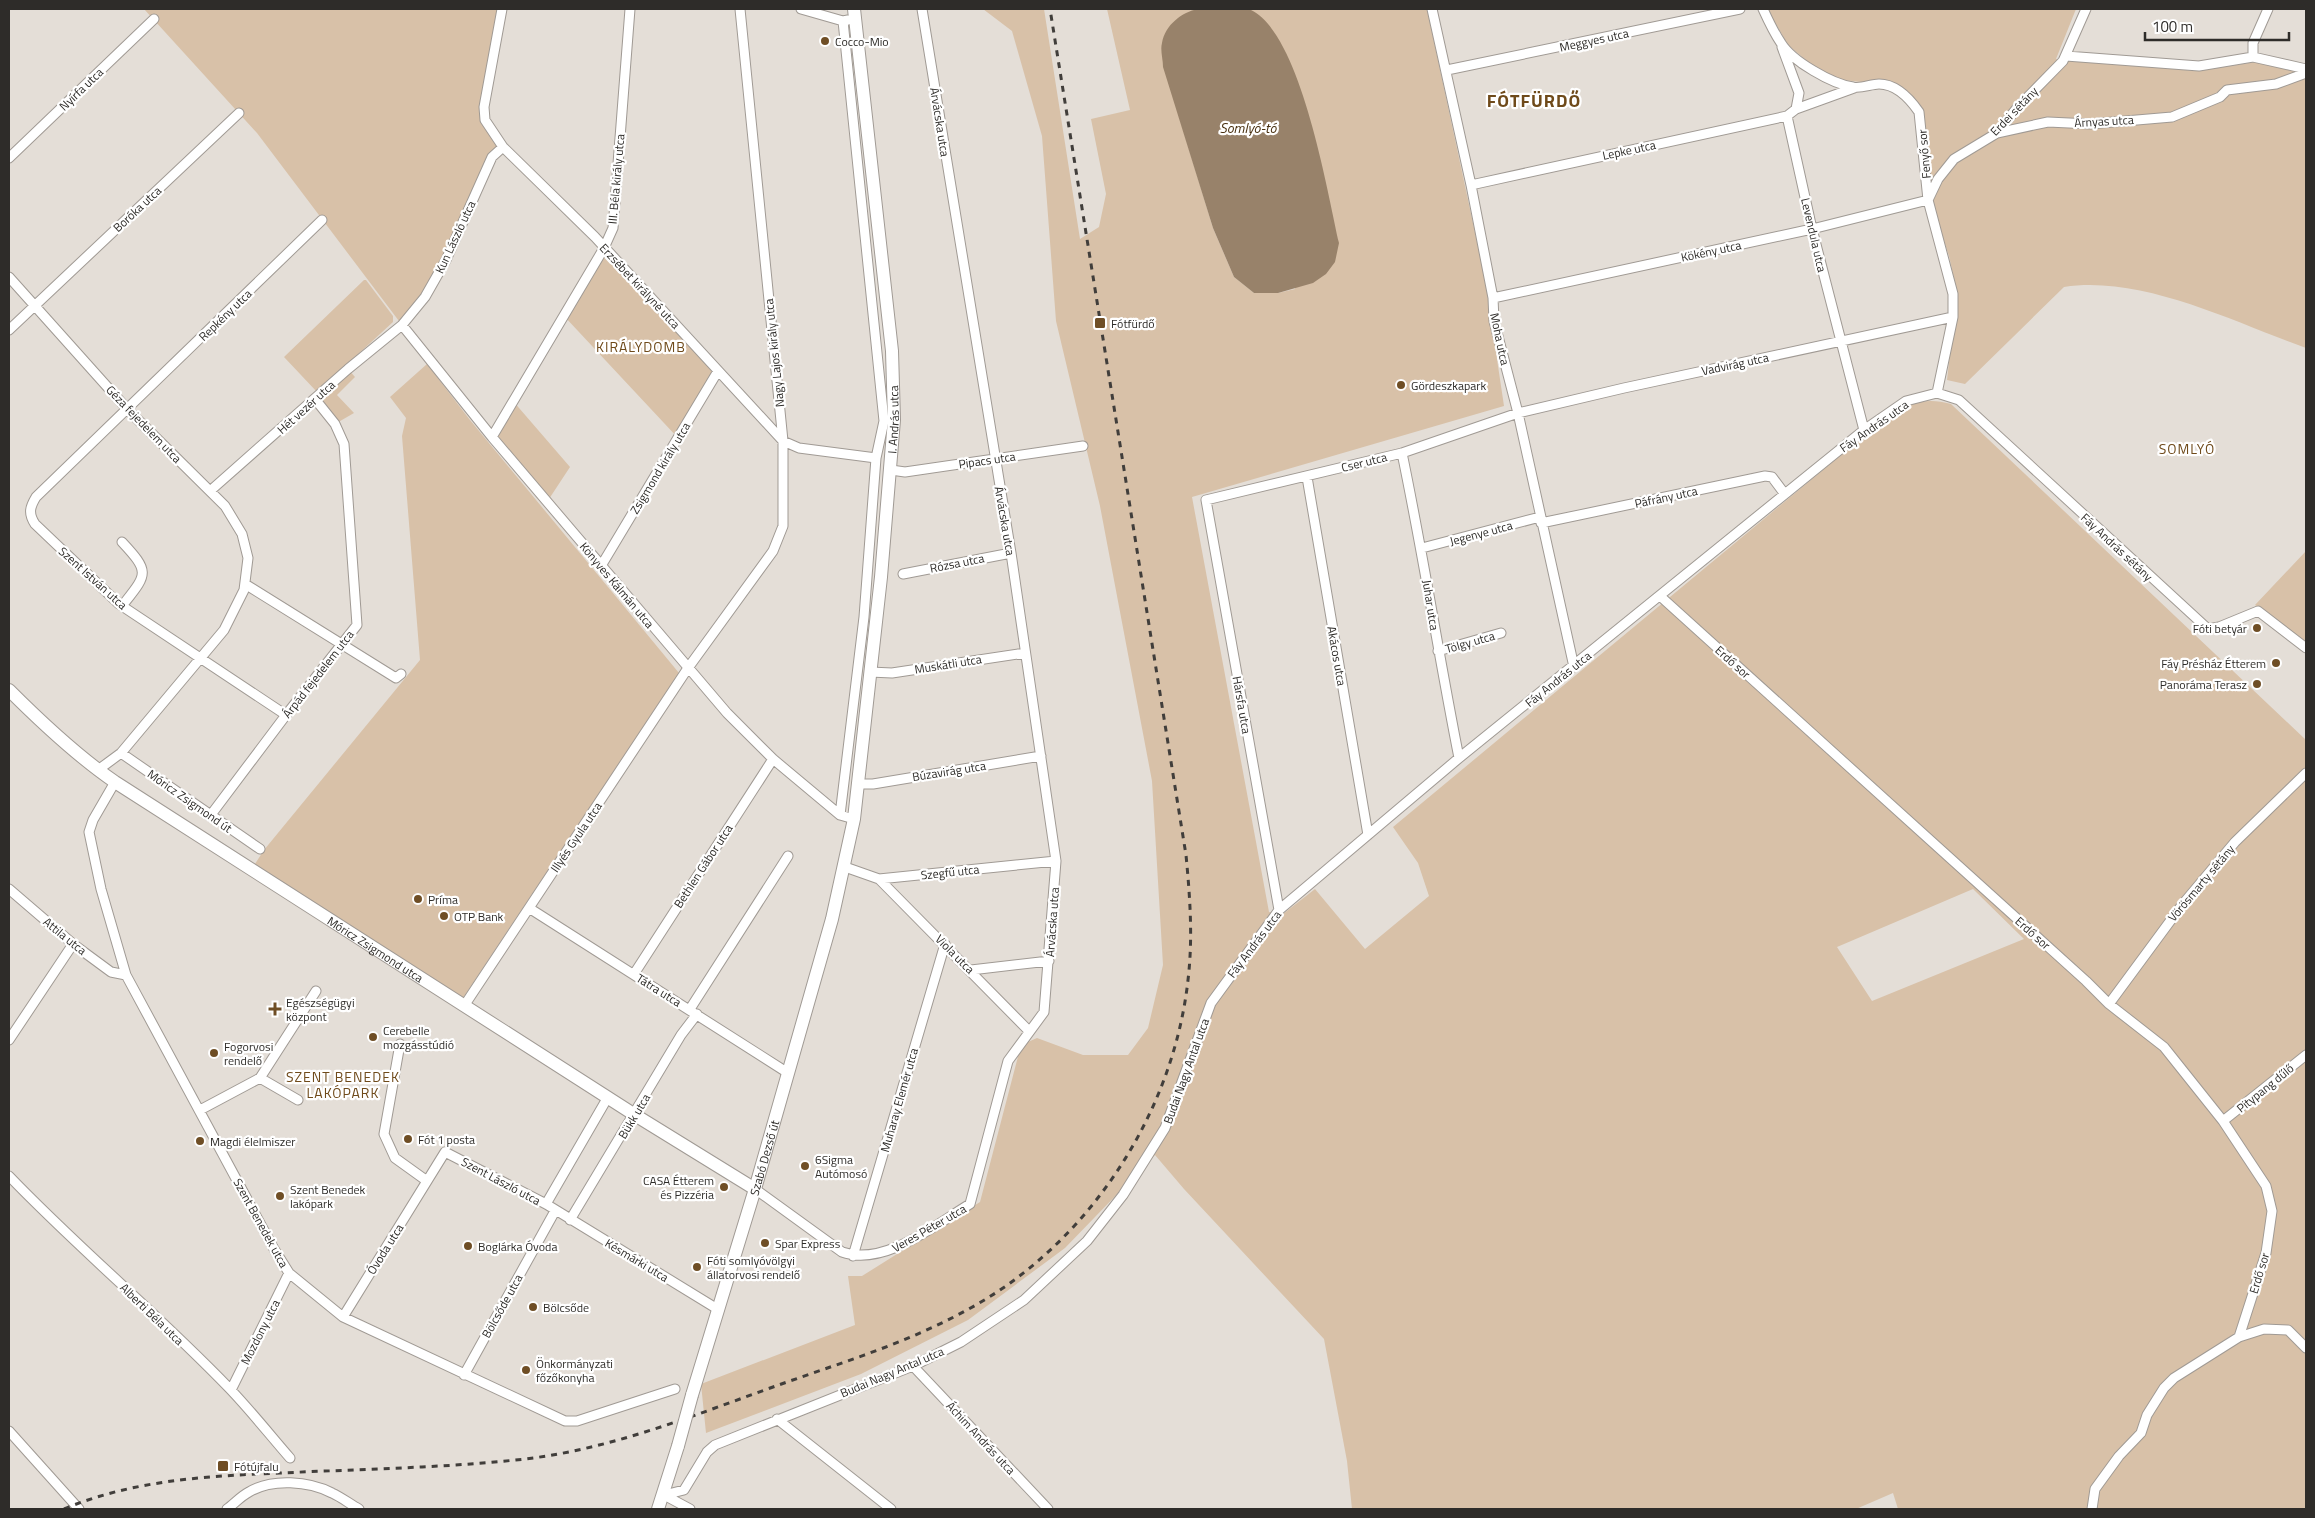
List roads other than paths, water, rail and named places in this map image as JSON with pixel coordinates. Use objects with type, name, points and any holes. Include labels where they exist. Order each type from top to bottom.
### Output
[{"type":"main road","name":"I. András utca","points":[[851,16],[892,351],[894,420],[891,470],[854,819]]},
{"type":"main road","name":"Móricz Zsigmond utca","points":[[9,690],[98,770],[115,782],[608,1097],[634,1116],[755,1189]]},
{"type":"main road","name":"Szabó Dezső út","points":[[658,1509],[664,1495],[692,1395],[755,1189],[832,919],[845,867],[854,819]]},
{"type":"street","name":"Erzsébet királyné utca","points":[[502,9],[484,107],[485,120],[504,146],[604,248],[783,441],[799,448],[876,458]]},
{"type":"street","name":"III. Béla király utca","points":[[492,437],[604,248],[613,228],[630,9]]},
{"type":"street","name":"Nagy Lajos király utca","points":[[688,668],[773,551],[783,526],[783,441],[740,9]]},
{"type":"street","points":[[801,9],[851,16]]},
{"type":"street","name":"Árvácska utca","points":[[922,9],[1011,553],[1056,860],[1044,1012],[1029,1031]]},
{"type":"street","name":"Moha utca","points":[[1432,9],[1472,185],[1492,298],[1494,321],[1518,413],[1540,520],[1574,667]]},
{"type":"street","name":"Meggyes utca","points":[[1447,70],[1740,9]]},
{"type":"street","points":[[1762,9],[1781,45],[1799,93],[1796,109],[1787,116]]},
{"type":"street","name":"Erdei sétány","points":[[1928,200],[1938,180],[1954,159],[1997,133],[2017,108],[2066,56],[2086,9]]},
{"type":"street","points":[[2253,57],[2253,43],[2268,9]]},
{"type":"street","name":"I. András utca","points":[[840,815],[864,617],[876,458],[884,421],[851,16]]},
{"type":"street","name":"Nyírfa utca","points":[[9,158],[154,19]]},
{"type":"street","points":[[1781,45],[1806,66],[1854,88]]},
{"type":"street","points":[[2066,56],[2198,66],[2253,57],[2306,71]]},
{"type":"street","name":"Árnyas utca","points":[[1997,133],[2048,122],[2090,124],[2172,117],[2220,97],[2227,90],[2276,84],[2306,71]]},
{"type":"street","name":"Fenyő sor","points":[[1796,109],[1854,88],[1880,84],[1899,90],[1919,112],[1928,200],[1953,294],[1953,317],[1937,393]]},
{"type":"street","name":"Boróka utca","points":[[9,330],[239,114]]},
{"type":"street","name":"Lepke utca","points":[[1472,185],[1787,116]]},
{"type":"street","name":"Levendula utca","points":[[1787,116],[1812,229],[1864,430]]},
{"type":"street","name":"Kun László utca","points":[[402,325],[425,297],[446,260],[492,157],[504,146]]},
{"type":"street","name":"Kökény utca","points":[[1492,298],[1812,229],[1928,200]]},
{"type":"street","name":"Repkény utca","points":[[128,410],[322,220]]},
{"type":"street","name":"Géza fejedelem utca","points":[[9,277],[128,410],[225,506],[242,534],[248,558],[244,590],[224,630],[120,753],[98,770]]},
{"type":"street","name":"Vadvirág utca","points":[[1518,413],[1624,388],[1953,317]]},
{"type":"street","name":"Hét vezér utca","points":[[210,491],[402,325]]},
{"type":"street","name":"Könyves Kálmán utca","points":[[402,325],[492,437],[727,713],[773,759],[840,815],[854,819]]},
{"type":"street","name":"Zsigmond király utca","points":[[601,566],[718,371]]},
{"type":"street","name":"Fáy András utca","points":[[1212,1002],[1279,910],[1368,834],[1784,493],[1864,430],[1906,402],[1937,393]]},
{"type":"street","name":"Fáy András sétány","points":[[1937,393],[1959,400],[2208,630],[2258,611],[2306,648]]},
{"type":"street","name":"Árpád fejedelem utca","points":[[210,816],[357,625],[344,444],[335,424],[315,399]]},
{"type":"street","name":"Szent István utca","points":[[128,410],[36,497],[30,506],[30,516],[34,524],[122,606],[286,715]]},
{"type":"street","name":"Cser utca","points":[[1206,500],[1402,453],[1518,413]]},
{"type":"street","name":"Pipacs utca","points":[[891,470],[905,472],[1083,446]]},
{"type":"street","name":"Juhar utca","points":[[1402,453],[1422,548],[1438,651],[1459,758]]},
{"type":"street","name":"Páfrány utca","points":[[1540,520],[1765,476],[1772,477],[1784,493]]},
{"type":"street","name":"Akácos utca","points":[[1307,477],[1368,834]]},
{"type":"street","name":"Hársfa utca","points":[[1206,500],[1279,910]]},
{"type":"street","name":"Jegenye utca","points":[[1422,548],[1540,520]]},
{"type":"street","points":[[122,542],[139,560],[143,570],[142,580],[122,606]]},
{"type":"street","name":"Rózsa utca","points":[[903,574],[1011,553]]},
{"type":"street","points":[[244,584],[396,678],[401,674]]},
{"type":"street","name":"Erdő sor","points":[[1660,596],[2086,980],[2110,1004],[2164,1047],[2223,1121],[2266,1186],[2272,1211],[2266,1253],[2239,1337]]},
{"type":"street","name":"Tölgy utca","points":[[1438,651],[1501,633]]},
{"type":"street","name":"Muskátli utca","points":[[870,672],[892,673],[1025,653]]},
{"type":"street","name":"Illyés Gyula utca","points":[[464,1006],[688,668]]},
{"type":"street","name":"Móricz Zsigmond út","points":[[120,753],[210,816],[260,848]]},
{"type":"street","name":"Búzavirág utca","points":[[857,784],[873,784],[1041,756]]},
{"type":"street","name":"Bethlen Gábor utca","points":[[634,974],[773,759]]},
{"type":"street","name":"Vörösmarty sétány","points":[[2110,1004],[2182,905],[2235,842],[2306,773]]},
{"type":"street","name":"Szent Benedek utca","points":[[115,782],[88,832],[101,889],[126,975],[274,1249],[289,1273],[344,1316],[464,1375],[565,1421],[577,1421],[675,1389]]},
{"type":"street","name":"Bükk utca","points":[[570,1220],[788,856]]},
{"type":"street","name":"Szegfű utca","points":[[845,867],[879,879],[1056,860]]},
{"type":"street","name":"Viola utca","points":[[879,879],[971,970],[1029,1031]]},
{"type":"street","name":"Attila utca","points":[[9,890],[73,944],[111,972],[126,975]]},
{"type":"street","name":"Tátra utca","points":[[529,908],[694,1011],[788,1073]]},
{"type":"street","points":[[9,1040],[73,944]]},
{"type":"street","name":"Muharay Elemér utca","points":[[853,1256],[945,944]]},
{"type":"street","points":[[971,970],[1049,961]]},
{"type":"street","points":[[200,1110],[260,1078],[316,991]]},
{"type":"street","name":"Budai Nagy Antal utca","points":[[664,1495],[679,1493],[684,1490],[707,1452],[716,1445],[913,1366],[961,1342],[1024,1300],[1087,1241],[1123,1195],[1166,1128],[1212,1002]]},
{"type":"street","name":"Veres Péter utca","points":[[853,1256],[866,1257],[891,1251],[970,1204],[1008,1061],[1029,1031]]},
{"type":"street","points":[[400,1044],[384,1134],[395,1158],[427,1181]]},
{"type":"street","name":"Pitypang dűlő","points":[[2223,1121],[2306,1055]]},
{"type":"street","points":[[260,1078],[298,1100]]},
{"type":"street","points":[[546,1204],[608,1097]]},
{"type":"street","name":"Óvoda utca","points":[[344,1316],[446,1152]]},
{"type":"street","name":"Szent László utca","points":[[446,1152],[546,1204],[555,1211]]},
{"type":"street","name":"Alberti Béla utca","points":[[9,1176],[52,1221],[127,1289],[231,1390],[290,1458]]},
{"type":"street","points":[[755,1189],[842,1252],[853,1256]]},
{"type":"street","name":"Késmárki utca","points":[[555,1211],[719,1310]]},
{"type":"street","name":"Bölcsőde utca","points":[[464,1375],[555,1211]]},
{"type":"street","name":"Mozdony utca","points":[[231,1390],[289,1273]]},
{"type":"street","points":[[2092,1509],[2095,1489],[2119,1456],[2141,1433],[2151,1408],[2164,1388],[2174,1378],[2239,1337],[2264,1329],[2288,1330],[2306,1348]]},
{"type":"street","name":"Áchim András utca","points":[[913,1366],[1048,1509]]},
{"type":"street","points":[[777,1419],[891,1509]]},
{"type":"street","points":[[9,1431],[79,1509]]},
{"type":"street","points":[[227,1509],[248,1492],[263,1486],[308,1484],[332,1492],[359,1509]]},
{"type":"street","points":[[664,1495],[690,1509]]},
{"type":"water","name":"Somlyó-tó","points":[[1233,7],[1251,10],[1269,25],[1284,49],[1298,80],[1319,152],[1339,243],[1335,262],[1326,274],[1313,283],[1278,293],[1254,293],[1234,277],[1213,228],[1163,67],[1161,52],[1164,36],[1170,25],[1180,16],[1198,9]]},
{"type":"railway","points":[[64,1509],[90,1499],[171,1481],[226,1476],[434,1466],[525,1459],[589,1448],[651,1430],[871,1353],[919,1334],[965,1311],[1009,1284],[1049,1251],[1085,1214],[1116,1172],[1143,1128],[1164,1080],[1179,1031],[1190,964],[1190,902],[1186,855],[1050,9]]},
{"type":"place","name":"Cocco-Mio","points":[[825,41]]},
{"type":"place","name":"Fótfürdő","points":[[1100,323]]},
{"type":"place","name":"Gördeszkapark","points":[[1401,385]]},
{"type":"place","name":"Fóti betyár","points":[[2257,628]]},
{"type":"place","name":"Fáy Présház Étterem","points":[[2276,663]]},
{"type":"place","name":"Panoráma Terasz","points":[[2257,684]]},
{"type":"place","name":"Príma","points":[[418,899]]},
{"type":"place","name":"OTP Bank","points":[[444,916]]},
{"type":"place","name":"Egészségügyi központ","points":[[275,1009]]},
{"type":"place","name":"Cerebelle mozgásstúdió","points":[[373,1037]]},
{"type":"place","name":"Fogorvosi rendelő","points":[[214,1053]]},
{"type":"place","name":"Fót 1 posta","points":[[408,1139]]},
{"type":"place","name":"Magdi élelmiszer","points":[[200,1141]]},
{"type":"place","name":"6Sigma Autómosó","points":[[805,1166]]},
{"type":"place","name":"CASA Étterem és Pizzéria","points":[[724,1187]]},
{"type":"place","name":"Szent Benedek lakópark","points":[[280,1196]]},
{"type":"place","name":"Spar Express","points":[[765,1243]]},
{"type":"place","name":"Boglárka Óvoda","points":[[468,1246]]},
{"type":"place","name":"Fóti somlyóvölgyi állatorvosi rendelő","points":[[697,1267]]},
{"type":"place","name":"Bölcsőde","points":[[533,1307]]},
{"type":"place","name":"Önkormányzati főzőkonyha","points":[[526,1370]]},
{"type":"place","name":"Fótújfalu","points":[[223,1466]]},
{"type":"district","name":"FÓTFÜRDŐ","points":[[1534,100]]},
{"type":"district","name":"KIRÁLYDOMB","points":[[641,346]]},
{"type":"district","name":"SOMLYÓ","points":[[2187,448]]},
{"type":"district","name":"SZENT BENEDEK LAKÓPARK","points":[[343,1084]]}]
